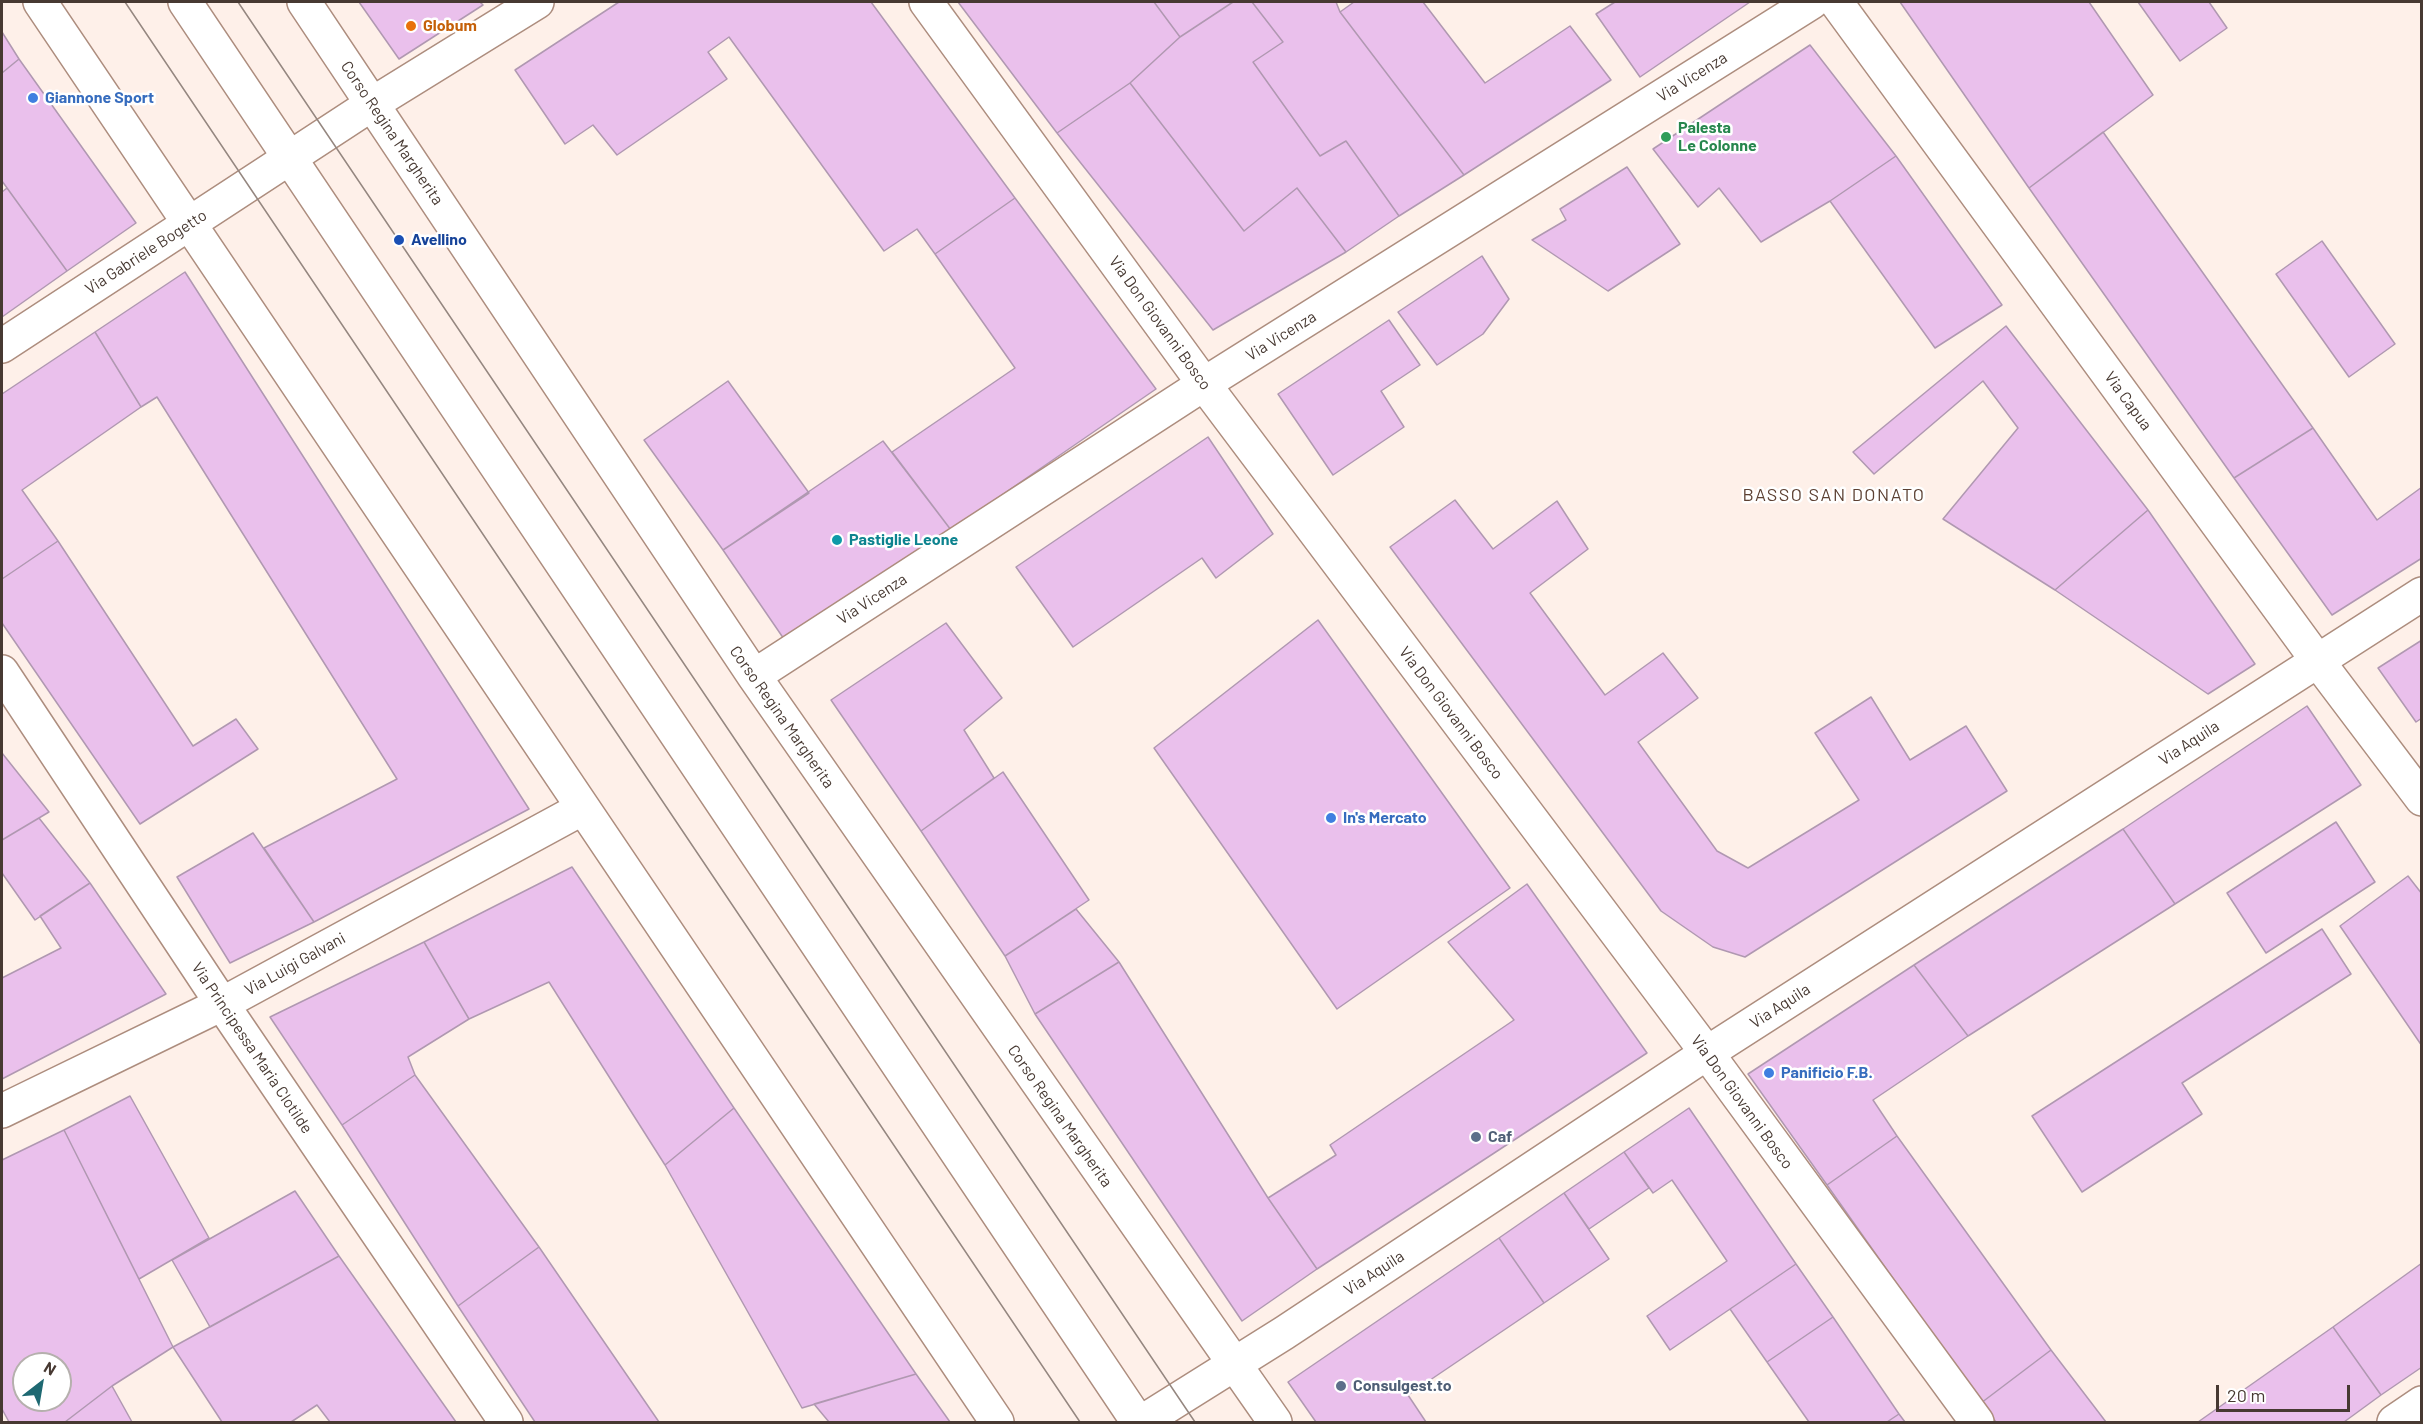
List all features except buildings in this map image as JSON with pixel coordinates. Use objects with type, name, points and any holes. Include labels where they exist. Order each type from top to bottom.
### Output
[{"type":"street","points":[[40,2],[997,1422]]},
{"type":"street","points":[[185,2],[1140,1422]]},
{"type":"street","name":"Corso Regina Margherita","points":[[304,2],[754,676],[1275,1422]]},
{"type":"street","name":"Via Gabriele Bogetto","points":[[2,346],[372,104],[537,2]]},
{"type":"street","name":"Via Don Giovanni Bosco","points":[[926,2],[1204,384],[1707,1053],[1977,1422]]},
{"type":"street","name":"Via Vicenza","points":[[754,676],[1204,384],[1812,2]]},
{"type":"street","name":"Via Capua","points":[[1836,2],[2421,799]]},
{"type":"street","name":"Via Aquila","points":[[1140,1422],[1284,1333],[1707,1053],[2421,594]]},
{"type":"street","name":"Via Principessa Maria Clotilde","points":[[2,672],[222,1004],[506,1422]]},
{"type":"street","name":"Via Luigi Galvani","points":[[2,1111],[222,1004],[583,808]]},
{"type":"street","points":[[2394,1422],[2421,1403]]},
{"type":"tram line","points":[[125,2],[1080,1422]]},
{"type":"tram line","points":[[238,2],[1195,1422]]},
{"type":"place","name":"Globum","points":[[411,26]]},
{"type":"place","name":"Giannone Sport","points":[[33,98]]},
{"type":"place","name":"Palesta Le Colonne","points":[[1666,137]]},
{"type":"place","name":"Avellino","points":[[399,240]]},
{"type":"place","name":"Pastiglie Leone","points":[[837,540]]},
{"type":"place","name":"In's Mercato","points":[[1331,818]]},
{"type":"place","name":"Panificio F.B.","points":[[1769,1073]]},
{"type":"place","name":"Caf","points":[[1476,1137]]},
{"type":"place","name":"Consulgest.to","points":[[1341,1386]]},
{"type":"district","name":"BASSO SAN DONATO","points":[[1834,495]]}]
